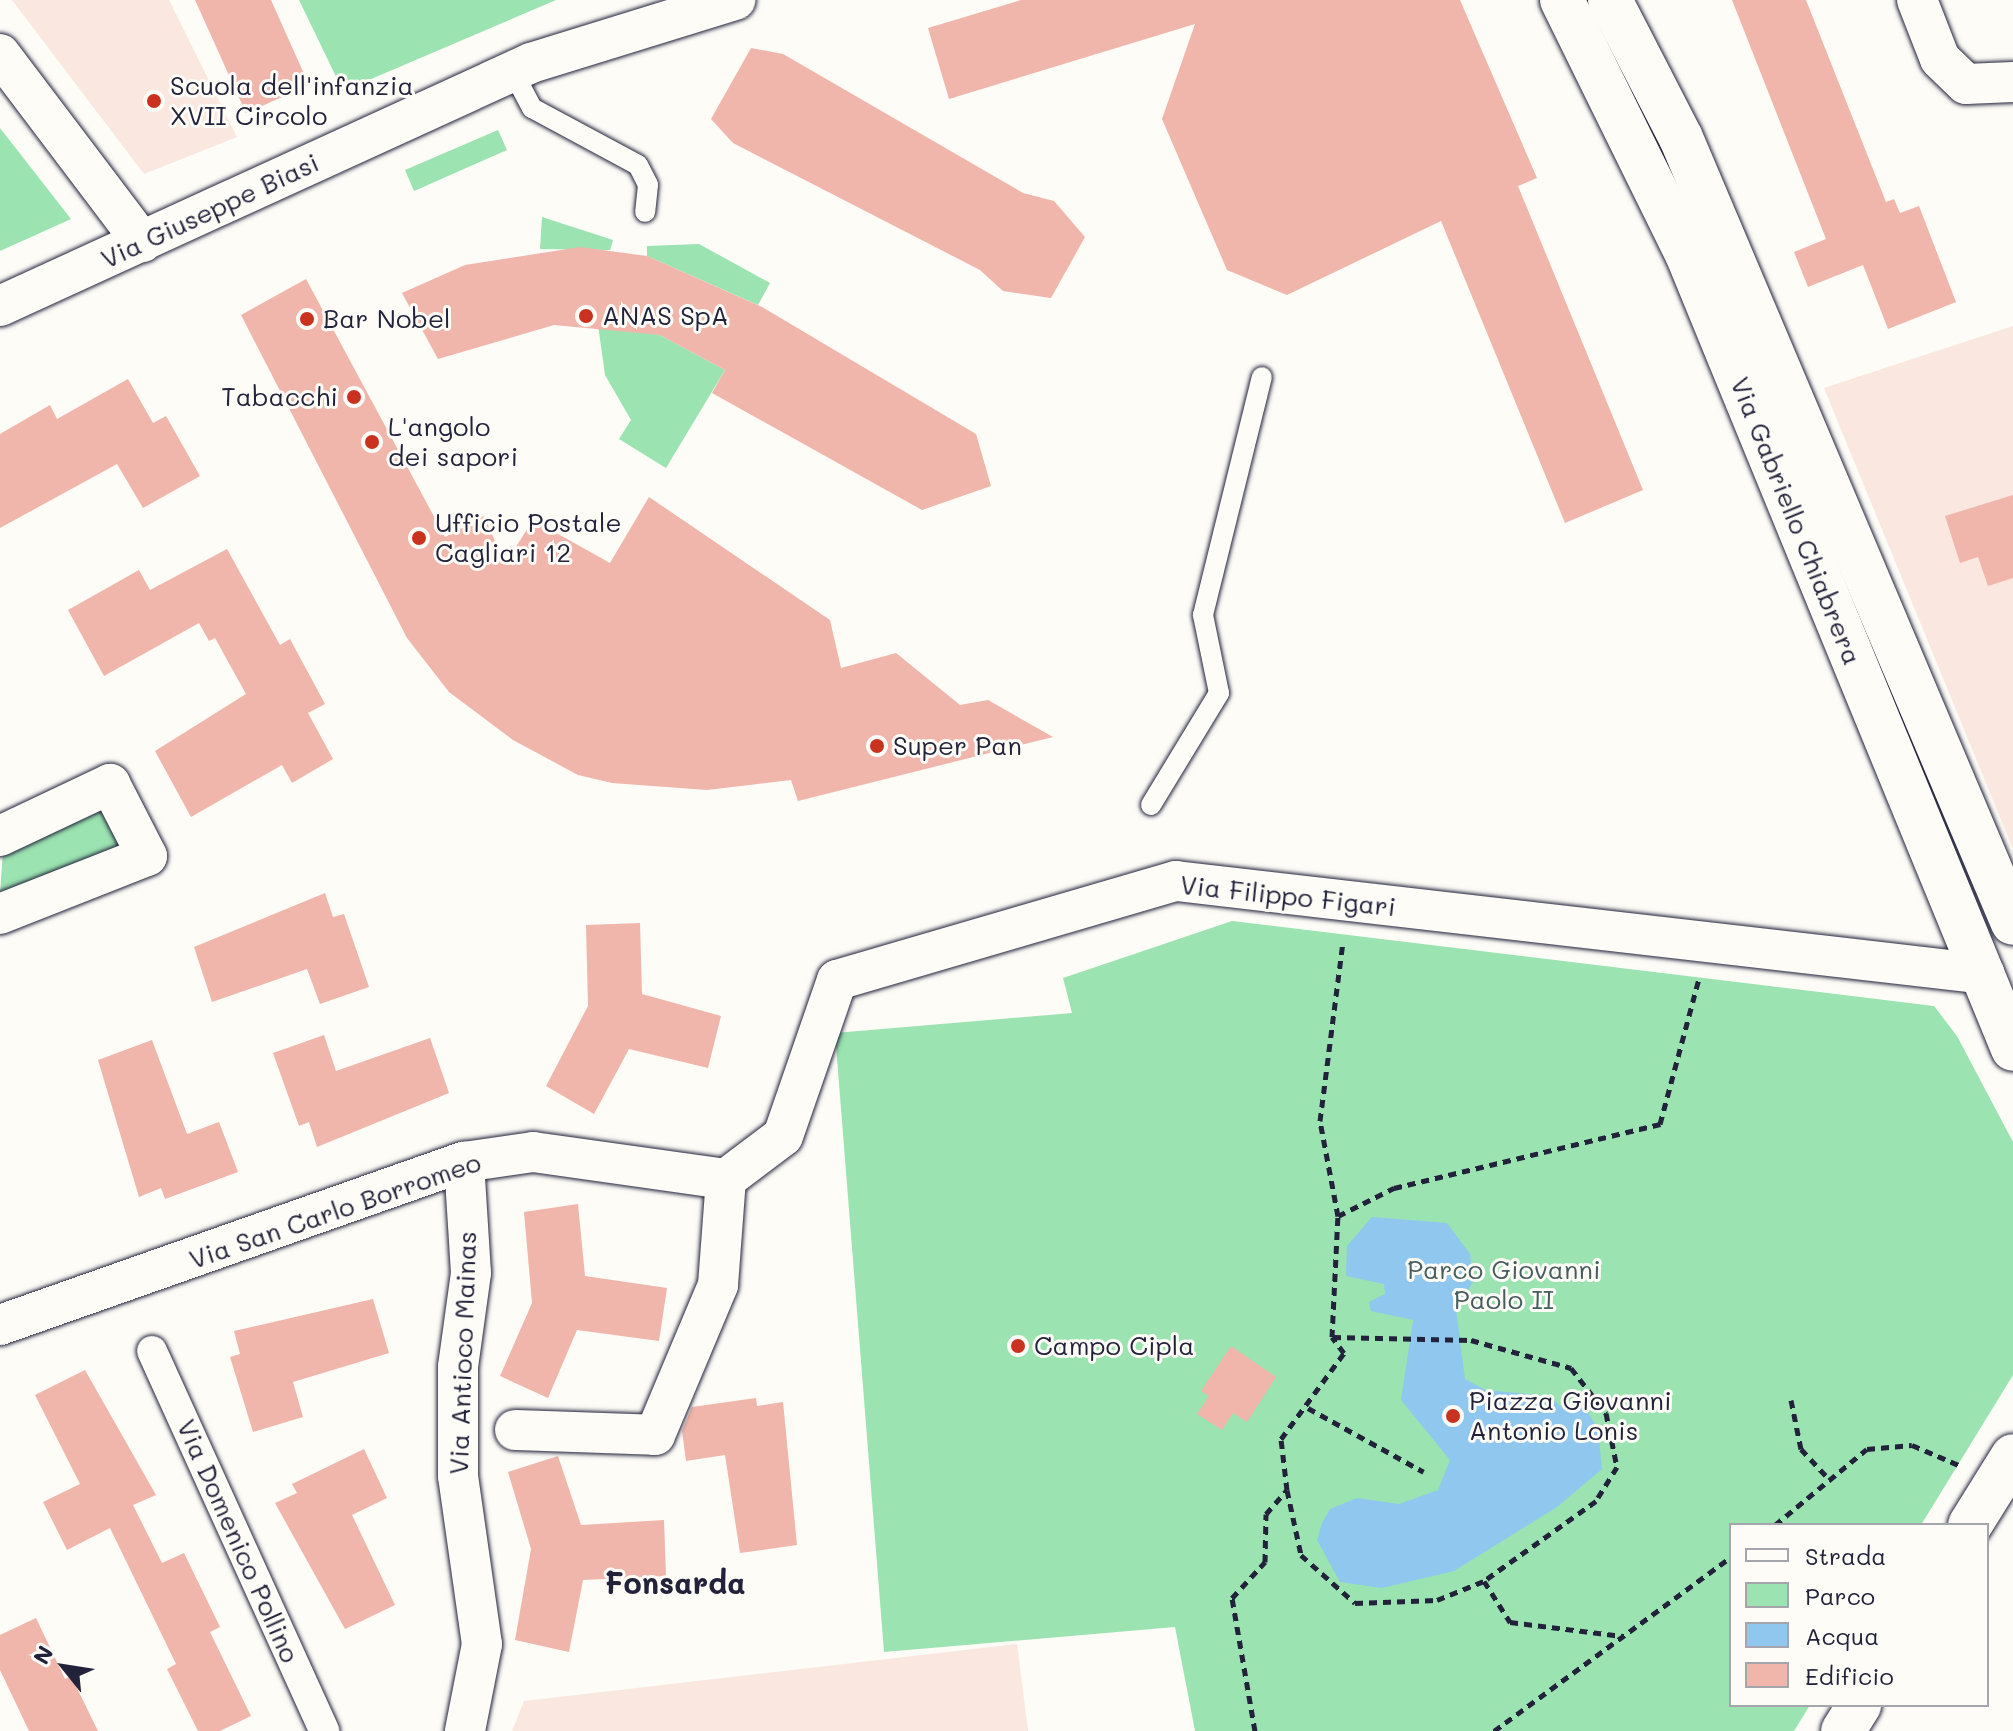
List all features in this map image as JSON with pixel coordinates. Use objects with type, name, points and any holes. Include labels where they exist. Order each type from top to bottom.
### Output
[{"type":"street","name":"Via Giuseppe Biasi","points":[[0,306],[513,72],[735,0]]},
{"type":"street","name":"Via Gabriello Chiabrera","points":[[1562,0],[1687,254],[1985,974],[2013,1049]]},
{"type":"street","name":"Via Gabriello Chiabrera","points":[[1610,0],[1681,138],[2013,923]]},
{"type":"street","points":[[1917,0],[1940,59],[1966,84],[2013,82]]},
{"type":"street","points":[[0,54],[142,242]]},
{"type":"street","points":[[0,836],[110,784],[147,856],[0,914]]},
{"type":"street","name":"Via Filippo Figari","points":[[726,1179],[783,1136],[837,980],[1176,881],[1985,974]]},
{"type":"street","name":"Via San Carlo Borromeo","points":[[0,1325],[464,1162],[533,1152],[726,1179]]},
{"type":"street","name":"Via Antioco Mainas","points":[[464,1162],[471,1273],[458,1367],[458,1476],[482,1644],[465,1731]]},
{"type":"street","name":"Via Antioco Mainas","points":[[515,1430],[655,1435],[718,1285],[726,1179]]},
{"type":"street","name":"Via Domenico Pollino","points":[[152,1351],[324,1731]]},
{"type":"street","points":[[1971,1523],[2013,1456]]},
{"type":"street","points":[[1843,1731],[1858,1707]]},
{"type":"lane","points":[[513,72],[532,108],[638,165],[648,185],[645,212]]},
{"type":"lane","points":[[1151,805],[1219,693],[1203,615],[1262,377]]},
{"type":"path","points":[[1332,1337],[1459,1339],[1571,1368],[1606,1413],[1614,1440],[1617,1467],[1596,1501],[1484,1581],[1437,1600],[1355,1603],[1301,1555],[1287,1490],[1281,1439],[1308,1408],[1344,1353],[1332,1337],[1338,1216],[1320,1121],[1344,934]]},
{"type":"path","points":[[1338,1216],[1394,1188],[1660,1124],[1701,968]]},
{"type":"path","points":[[1791,1400],[1801,1449],[1829,1479]]},
{"type":"path","points":[[1308,1408],[1424,1472]]},
{"type":"path","points":[[1777,1523],[1849,1458],[1889,1444],[1912,1445],[1969,1470]]},
{"type":"path","points":[[1255,1731],[1232,1598],[1265,1562],[1266,1514],[1287,1490]]},
{"type":"path","points":[[1494,1731],[1729,1558]]},
{"type":"path","points":[[1484,1581],[1510,1622],[1622,1636]]},
{"type":"shaded area","name":"Scuola dell'infanzia XVII Circolo","points":[[12,0],[169,0],[237,137],[144,174]]},
{"type":"shaded area","points":[[2013,326],[2013,849],[1824,388]]},
{"type":"shaded area","points":[[1017,1644],[1028,1731],[512,1731],[524,1701]]},
{"type":"green space","points":[[299,0],[556,0],[343,91]]},
{"type":"green space","points":[[0,128],[71,219],[0,251]]},
{"type":"green space","points":[[498,130],[507,150],[414,191],[405,170]]},
{"type":"green space","points":[[542,217],[613,240],[610,250],[540,249]]},
{"type":"green space","points":[[699,244],[770,283],[758,305],[647,256],[647,246]]},
{"type":"green space","points":[[598,325],[660,335],[725,370],[666,468],[619,439],[631,420],[605,375]]},
{"type":"green space","points":[[101,804],[121,848],[0,895],[3,850]]},
{"type":"green space","name":"Parco Giovanni Paolo II","points":[[1232,921],[1934,1006],[1957,1036],[2013,1142],[2013,1375],[1922,1523],[1729,1523],[1729,1707],[1809,1707],[1794,1731],[1195,1731],[1175,1627],[884,1652],[835,1033],[1072,1013],[1063,978]]},
{"type":"water","points":[[1372,1217],[1447,1223],[1470,1254],[1473,1282],[1456,1309],[1465,1379],[1485,1390],[1549,1396],[1562,1408],[1580,1400],[1598,1429],[1602,1469],[1557,1507],[1454,1571],[1382,1588],[1340,1582],[1317,1540],[1322,1523],[1330,1509],[1357,1498],[1399,1504],[1438,1490],[1450,1460],[1401,1400],[1413,1320],[1371,1311],[1369,1302],[1385,1294],[1384,1284],[1346,1276],[1347,1246]]},
{"type":"building","points":[[195,0],[271,0],[309,85],[246,113]]},
{"type":"building","points":[[1021,0],[1460,0],[1537,178],[1518,186],[1643,490],[1565,523],[1441,221],[1287,295],[1227,270],[1162,119],[1195,24],[949,99],[928,28]]},
{"type":"building","points":[[1732,0],[1806,0],[1886,202],[1894,199],[1900,213],[1919,206],[1956,302],[1888,329],[1863,265],[1808,287],[1794,252],[1826,239]]},
{"type":"building","points":[[751,48],[783,54],[1023,193],[1054,201],[1085,237],[1051,298],[1003,291],[980,270],[733,143],[711,119]]},
{"type":"building","points":[[580,247],[647,256],[762,307],[976,434],[991,486],[922,510],[712,393],[725,370],[660,335],[554,325],[438,359],[402,293],[465,265]]},
{"type":"building","points":[[306,279],[445,537],[484,516],[505,564],[533,520],[610,563],[649,497],[830,620],[841,668],[896,653],[960,705],[988,700],[1053,737],[798,801],[791,780],[707,790],[612,783],[578,775],[513,740],[449,692],[407,638],[241,315]]},
{"type":"building","points":[[128,379],[153,423],[166,416],[200,476],[143,508],[117,464],[0,528],[0,434],[50,405],[57,419]]},
{"type":"building","points":[[2013,495],[2013,578],[1988,586],[1978,557],[1960,563],[1945,516]]},
{"type":"building","points":[[227,549],[280,645],[290,639],[325,704],[308,713],[333,759],[292,783],[282,765],[191,817],[155,751],[246,694],[215,638],[209,641],[199,623],[104,676],[68,610],[139,570],[150,590]]},
{"type":"building","points":[[325,893],[333,917],[344,914],[369,987],[320,1004],[307,969],[212,1002],[194,947]]},
{"type":"building","points":[[640,923],[642,994],[721,1016],[708,1068],[629,1049],[594,1114],[546,1086],[588,1006],[586,925]]},
{"type":"building","points":[[324,1035],[336,1071],[430,1038],[449,1093],[317,1147],[309,1122],[299,1126],[273,1053]]},
{"type":"building","points":[[152,1040],[187,1134],[219,1122],[238,1172],[165,1199],[161,1188],[139,1197],[98,1060]]},
{"type":"building","points":[[578,1204],[585,1276],[667,1288],[659,1341],[577,1330],[548,1398],[500,1376],[532,1303],[524,1212]]},
{"type":"building","points":[[373,1299],[389,1353],[293,1382],[303,1417],[253,1432],[230,1357],[240,1354],[234,1331]]},
{"type":"building","points":[[1231,1346],[1276,1377],[1247,1422],[1233,1413],[1222,1430],[1197,1414],[1209,1396],[1201,1391]]},
{"type":"building","points":[[85,1370],[156,1495],[133,1505],[162,1563],[184,1553],[220,1627],[210,1632],[251,1716],[220,1731],[198,1731],[167,1669],[176,1664],[110,1528],[67,1550],[43,1502],[80,1484],[35,1395]]},
{"type":"building","points":[[756,1398],[757,1406],[783,1402],[797,1545],[740,1553],[725,1455],[686,1461],[682,1431],[692,1407]]},
{"type":"building","points":[[364,1449],[387,1498],[352,1515],[395,1605],[345,1629],[275,1503],[297,1493],[292,1484]]},
{"type":"building","points":[[558,1456],[581,1525],[664,1520],[666,1576],[583,1580],[569,1652],[515,1640],[531,1549],[508,1472]]},
{"type":"building","points":[[36,1618],[65,1679],[71,1676],[98,1731],[29,1731],[0,1670],[0,1635]]},
{"type":"place","name":"Scuola dell'infanzia XVII Circolo","points":[[154,101]]},
{"type":"place","name":"ANAS SpA","points":[[586,316]]},
{"type":"place","name":"Bar Nobel","points":[[307,319]]},
{"type":"place","name":"Tabacchi","points":[[354,397]]},
{"type":"place","name":"L'angolo dei sapori","points":[[372,442]]},
{"type":"place","name":"Ufficio Postale Cagliari 12","points":[[419,538]]},
{"type":"place","name":"Super Pan","points":[[877,746]]},
{"type":"place","name":"Campo Cipla","points":[[1018,1346]]},
{"type":"place","name":"Piazza Giovanni Antonio Lonis","points":[[1453,1416]]},
{"type":"district","name":"Fonsarda","points":[[675,1582]]}]
